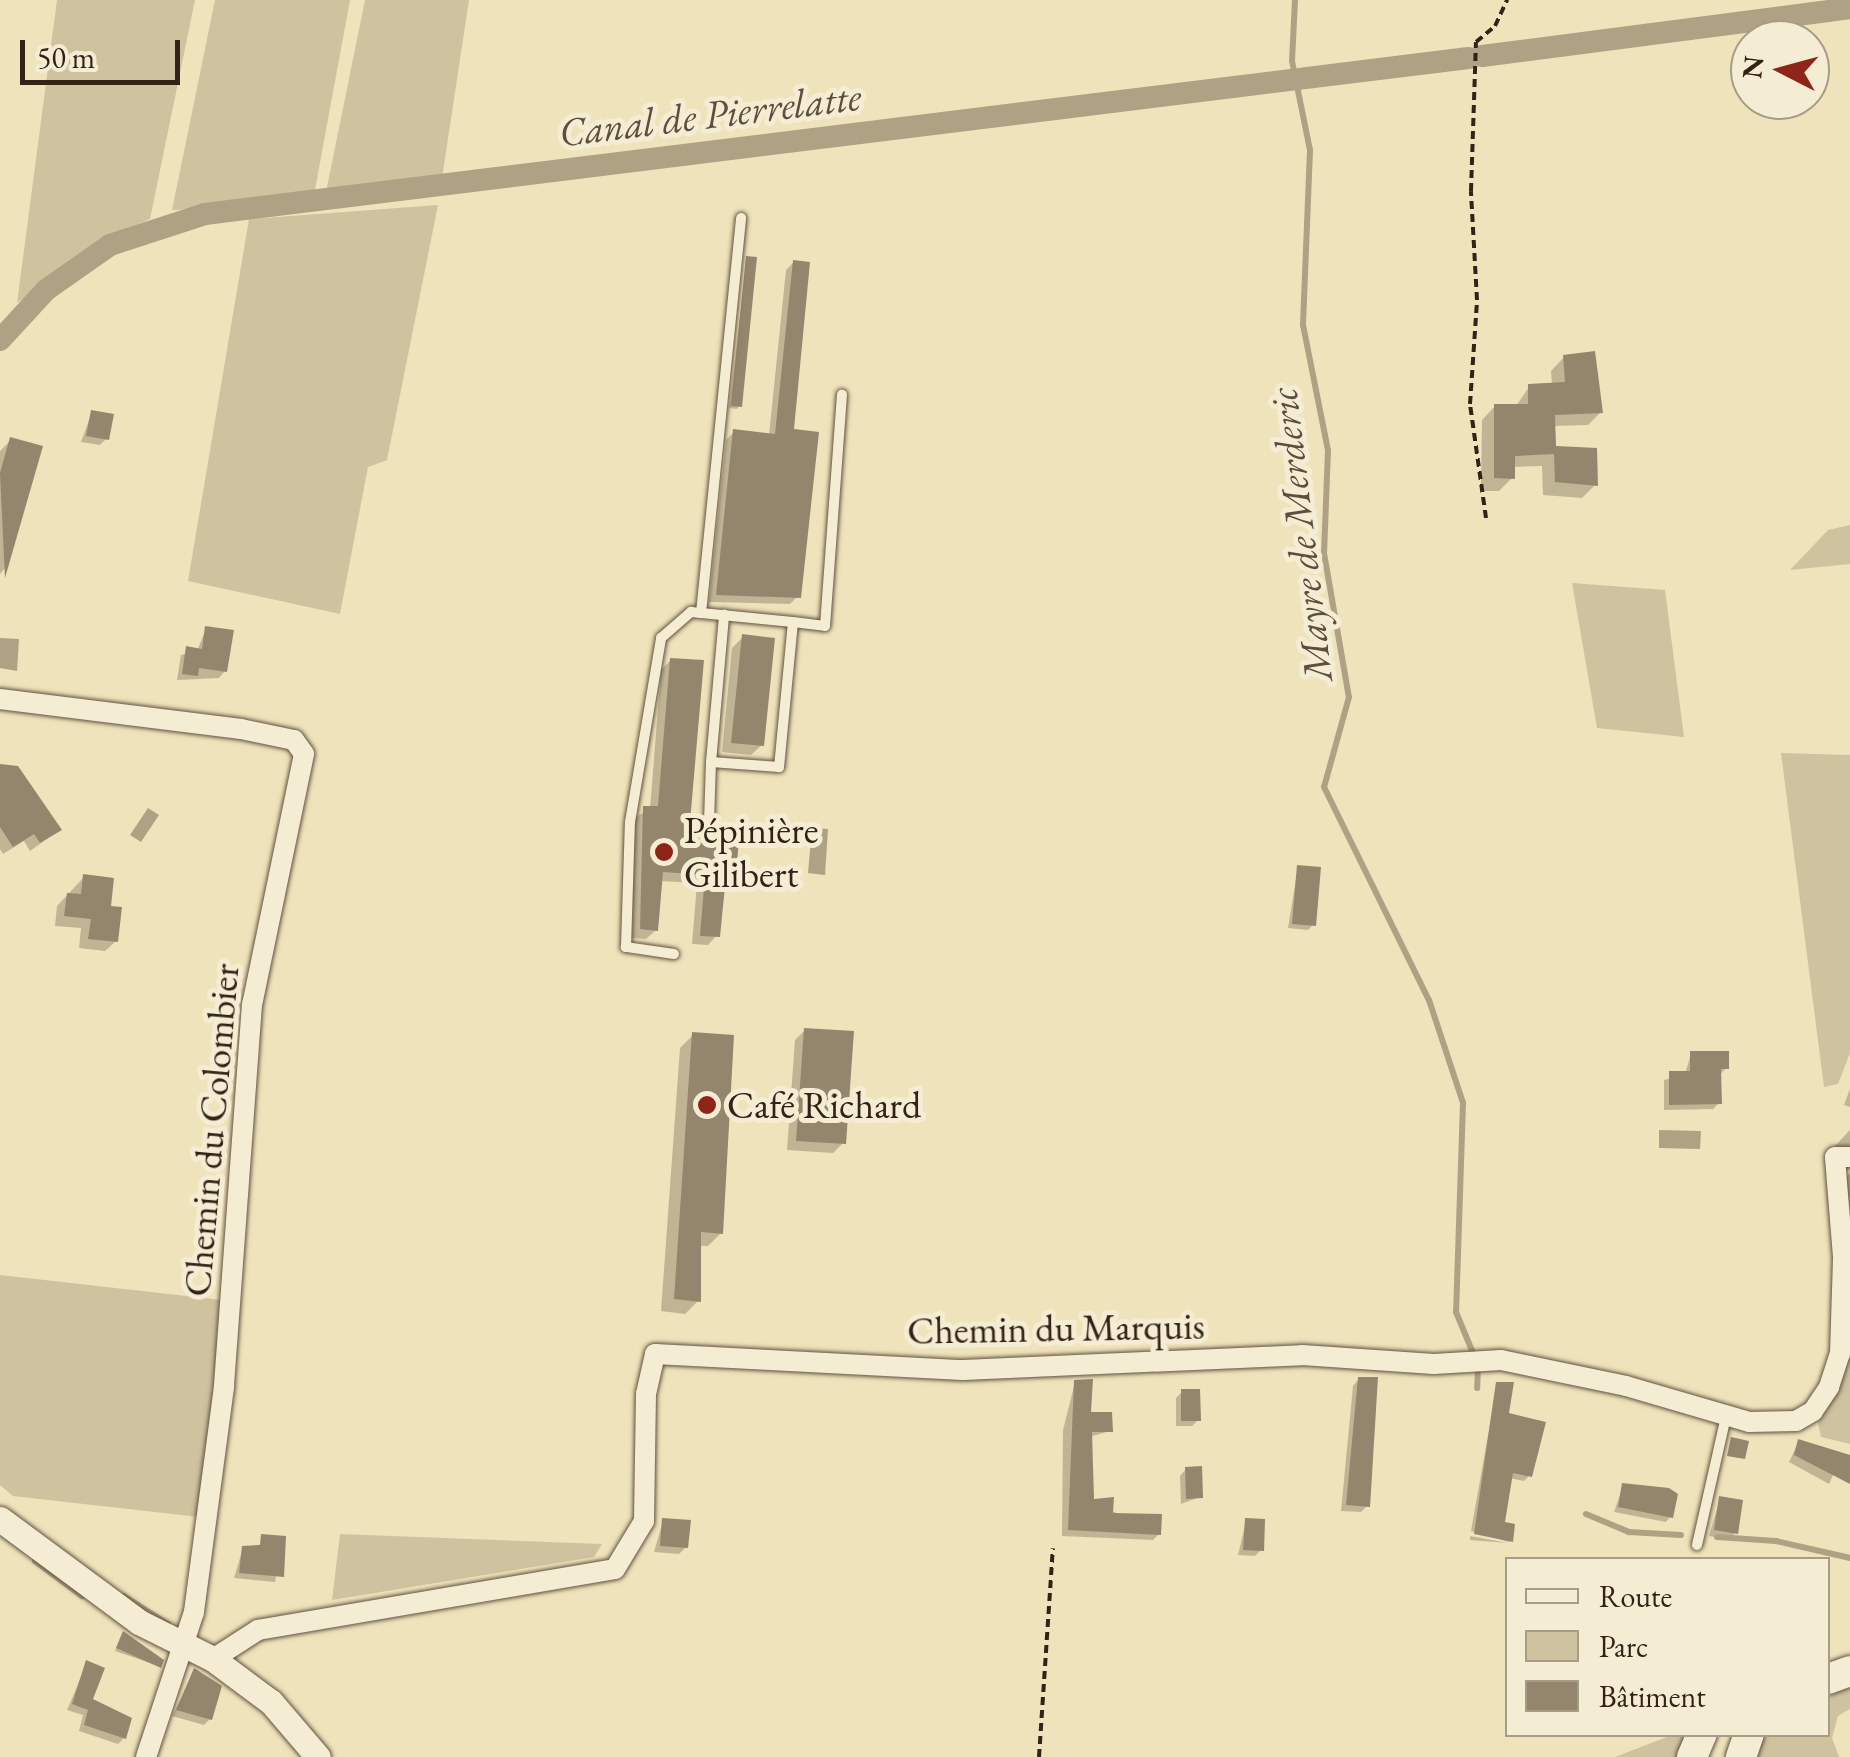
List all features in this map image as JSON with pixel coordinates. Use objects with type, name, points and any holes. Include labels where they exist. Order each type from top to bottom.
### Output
[{"type":"street","name":"Chemin du Colombier","points":[[0,698],[240,730],[294,740],[304,754],[252,1004],[224,1387],[186,1648],[146,1757]]},
{"type":"street","name":"Chemin du Marquis","points":[[212,1659],[258,1630],[616,1568],[644,1522],[646,1394],[655,1354],[963,1370],[1302,1355],[1476,1361],[1565,1371],[1769,1424],[1796,1421],[1813,1411],[1829,1387],[1840,1354],[1843,1257],[1835,1158],[1850,1157]]},
{"type":"street","points":[[0,1520],[111,1602],[186,1648],[212,1659],[271,1702],[318,1757]]},
{"type":"lane","points":[[701,613],[741,218]]},
{"type":"lane","points":[[674,954],[626,948],[630,822],[661,638],[691,612],[825,626],[842,395]]},
{"type":"lane","points":[[709,823],[724,615]]},
{"type":"lane","points":[[711,762],[779,767],[793,622]]},
{"type":"lane","points":[[1696,1545],[1726,1415]]},
{"type":"path","points":[[1486,518],[1470,404],[1478,300],[1472,191],[1476,42],[1495,26],[1506,0]]},
{"type":"path","points":[[1039,1757],[1053,1548]]},
{"type":"green space","points":[[57,0],[195,0],[150,219],[103,240],[17,303]]},
{"type":"green space","points":[[215,0],[350,0],[312,206],[172,210]]},
{"type":"green space","points":[[365,0],[469,0],[442,178],[325,197]]},
{"type":"green space","points":[[438,205],[387,460],[368,467],[340,614],[188,581],[249,219]]},
{"type":"green space","points":[[1850,525],[1850,564],[1790,570],[1828,530]]},
{"type":"green space","points":[[1572,583],[1665,590],[1684,737],[1597,728]]},
{"type":"green space","points":[[1781,753],[1850,755],[1850,1053],[1838,1084],[1824,1087]]},
{"type":"green space","points":[[0,1275],[222,1300],[199,1517],[13,1496],[0,1485]]},
{"type":"green space","points":[[1850,1344],[1850,1444],[1821,1437],[1818,1423]]},
{"type":"green space","points":[[340,1534],[602,1544],[594,1557],[332,1600]]},
{"type":"green space","points":[[1850,1688],[1850,1709],[1838,1716],[1832,1738],[1839,1757],[1752,1757],[1763,1737],[1830,1737],[1830,1695]]},
{"type":"green space","points":[[1667,1737],[1687,1737],[1680,1757],[1615,1757]]},
{"type":"shaded area","points":[[0,638],[19,639],[17,671],[0,668]]},
{"type":"shaded area","points":[[148,808],[159,815],[141,842],[130,835]]},
{"type":"shaded area","points":[[812,828],[828,829],[825,875],[808,873]]},
{"type":"shaded area","points":[[1659,1130],[1701,1131],[1700,1149],[1659,1148]]},
{"type":"building","points":[[746,256],[757,257],[742,407],[731,406]]},
{"type":"building","points":[[793,260],[810,262],[794,429],[819,432],[801,598],[716,595],[733,429],[775,434]]},
{"type":"building","points":[[1595,351],[1603,413],[1555,415],[1556,446],[1597,448],[1598,486],[1555,482],[1554,454],[1515,456],[1515,479],[1494,478],[1494,404],[1528,404],[1528,384],[1565,382],[1563,355]]},
{"type":"building","points":[[91,410],[114,414],[109,440],[86,436]]},
{"type":"building","points":[[10,437],[43,446],[5,578],[0,473]]},
{"type":"building","points":[[205,626],[234,630],[227,672],[199,668],[198,676],[182,674],[186,646],[202,649]]},
{"type":"building","points":[[742,634],[775,638],[764,746],[731,743]]},
{"type":"building","points":[[670,658],[704,660],[689,834],[739,838],[736,877],[726,876],[720,937],[700,936],[705,875],[663,872],[658,931],[640,929],[643,806],[658,806]]},
{"type":"building","points":[[0,764],[18,766],[62,830],[40,843],[34,834],[13,847],[0,827]]},
{"type":"building","points":[[1297,865],[1321,867],[1316,926],[1292,924]]},
{"type":"building","points":[[83,874],[114,878],[111,906],[122,907],[118,942],[88,939],[91,919],[64,916],[67,893],[81,894]]},
{"type":"building","points":[[804,1028],[854,1031],[846,1144],[796,1141]]},
{"type":"building","name":"Café Richard","points":[[692,1032],[734,1035],[723,1234],[701,1232],[701,1302],[674,1299]]},
{"type":"building","points":[[1690,1051],[1729,1051],[1729,1069],[1721,1069],[1722,1104],[1669,1105],[1669,1071],[1690,1071]]},
{"type":"building","points":[[1358,1377],[1378,1377],[1370,1507],[1346,1505]]},
{"type":"building","points":[[1093,1379],[1091,1412],[1112,1412],[1113,1432],[1092,1432],[1094,1499],[1114,1497],[1113,1513],[1162,1514],[1161,1535],[1068,1530],[1074,1380]]},
{"type":"building","points":[[1496,1382],[1514,1382],[1509,1413],[1546,1422],[1532,1477],[1513,1473],[1505,1522],[1515,1524],[1513,1542],[1474,1534]]},
{"type":"building","points":[[1181,1389],[1200,1389],[1201,1421],[1181,1421]]},
{"type":"building","points":[[1731,1437],[1749,1441],[1745,1459],[1727,1456]]},
{"type":"building","points":[[1798,1439],[1850,1455],[1850,1484],[1794,1455]]},
{"type":"building","points":[[1202,1466],[1203,1498],[1186,1499],[1185,1467]]},
{"type":"building","points":[[1622,1483],[1669,1488],[1678,1494],[1673,1518],[1618,1507]]},
{"type":"building","points":[[1719,1496],[1743,1500],[1738,1534],[1714,1530]]},
{"type":"building","points":[[662,1518],[691,1520],[688,1548],[660,1546]]},
{"type":"building","points":[[1245,1518],[1265,1519],[1264,1551],[1243,1550]]},
{"type":"building","points":[[261,1534],[286,1536],[284,1577],[239,1573],[242,1546],[260,1545]]},
{"type":"building","points":[[123,1631],[164,1660],[161,1668],[116,1648]]},
{"type":"building","points":[[86,1660],[105,1668],[93,1699],[132,1718],[126,1739],[84,1725],[88,1710],[72,1704]]},
{"type":"building","points":[[194,1668],[222,1686],[212,1720],[176,1710]]},
{"type":"waterway","name":"Mayre de Merderic","points":[[1295,0],[1292,61],[1310,150],[1303,325],[1328,450],[1324,553],[1349,697],[1324,787],[1429,1000],[1463,1103],[1456,1312],[1478,1365],[1477,1388]]},
{"type":"waterway","name":"Canal de Pierrelatte","points":[[1482,56],[1850,8]]},
{"type":"waterway","name":"Canal de Pierrelatte","points":[[0,340],[46,290],[110,245],[205,214],[1468,58]]},
{"type":"waterway","name":"Mayre de Merderic","points":[[1586,1514],[1629,1532],[1681,1535]]},
{"type":"waterway","name":"Mayre de Merderic","points":[[1717,1537],[1776,1541],[1850,1558]]},
{"type":"waterway","points":[[35,1561],[82,1596]]},
{"type":"waterway","points":[[124,1596],[168,1624]]},
{"type":"place","name":"Pépinière Gilibert","points":[[664,852]]},
{"type":"place","name":"Café Richard","points":[[707,1105]]}]
